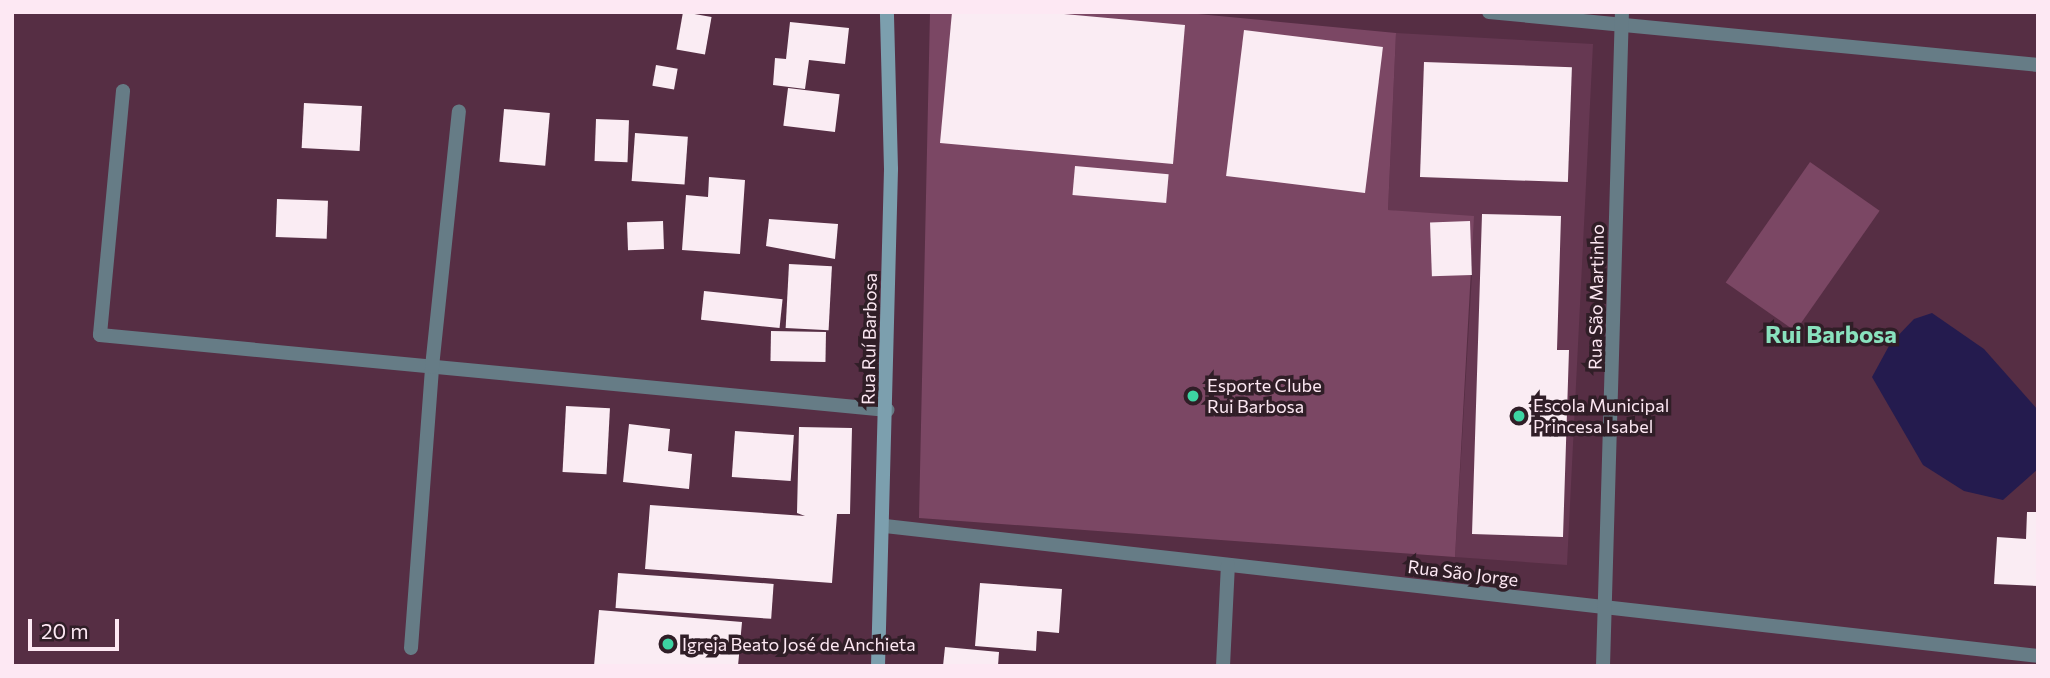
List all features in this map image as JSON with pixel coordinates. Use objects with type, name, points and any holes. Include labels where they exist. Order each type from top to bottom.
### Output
[{"type":"main road","name":"Rua Ruí Barbosa","points":[[878,666],[885,526],[891,169],[887,12]]},
{"type":"street","points":[[1489,12],[1622,18],[2038,65]]},
{"type":"street","name":"Rua São Martinho","points":[[1603,666],[1607,609],[1622,18]]},
{"type":"street","points":[[123,91],[100,335],[887,410]]},
{"type":"street","points":[[411,648],[432,368],[459,111]]},
{"type":"street","name":"Rua São Jorge","points":[[885,526],[2038,656]]},
{"type":"street","points":[[1223,666],[1228,565]]},
{"type":"shaded area","name":"Esporte Clube Rui Barbosa","points":[[930,12],[1177,12],[1396,33],[1388,210],[1474,216],[1455,557],[919,518]]},
{"type":"shaded area","name":"Escola Municipal Princesa Isabel","points":[[1396,33],[1593,44],[1567,565],[1455,557],[1472,275],[1470,221],[1388,210]]},
{"type":"shaded area","points":[[1810,162],[1880,211],[1795,331],[1726,282]]},
{"type":"shaded area","points":[[1932,313],[1984,349],[2038,410],[2038,469],[2003,500],[1964,491],[1923,465],[1872,377],[1890,344],[1914,319]]},
{"type":"building","points":[[683,12],[712,17],[705,54],[676,49]]},
{"type":"building","points":[[952,12],[1042,12],[1185,25],[1173,164],[940,143]]},
{"type":"building","points":[[790,22],[849,28],[845,64],[809,60],[805,89],[773,85],[775,58],[786,59]]},
{"type":"building","points":[[1244,30],[1383,47],[1365,193],[1226,176]]},
{"type":"building","points":[[1424,62],[1572,67],[1568,182],[1420,177]]},
{"type":"building","points":[[656,65],[678,69],[674,90],[652,86]]},
{"type":"building","points":[[788,88],[840,94],[835,132],[783,126]]},
{"type":"building","points":[[304,103],[362,106],[360,151],[302,148]]},
{"type":"building","points":[[504,109],[550,113],[545,166],[499,162]]},
{"type":"building","points":[[596,119],[629,120],[628,162],[595,161]]},
{"type":"building","points":[[635,133],[688,137],[685,185],[632,181]]},
{"type":"building","points":[[1075,166],[1169,174],[1166,203],[1072,195]]},
{"type":"building","points":[[709,177],[745,180],[740,254],[682,250],[686,195],[708,197]]},
{"type":"building","points":[[277,199],[328,201],[327,239],[276,237]]},
{"type":"building","points":[[1482,214],[1561,216],[1557,350],[1569,350],[1563,537],[1472,534]]},
{"type":"building","points":[[769,219],[838,224],[835,259],[766,246]]},
{"type":"building","points":[[663,221],[664,249],[628,250],[627,222]]},
{"type":"building","points":[[1470,221],[1472,275],[1432,276],[1430,222]]},
{"type":"building","points":[[789,264],[832,266],[829,330],[786,328]]},
{"type":"building","points":[[704,291],[783,299],[780,328],[701,320]]},
{"type":"building","points":[[771,331],[826,332],[825,362],[770,361]]},
{"type":"building","points":[[566,406],[610,408],[606,474],[563,472]]},
{"type":"building","points":[[629,424],[670,429],[668,451],[692,454],[689,489],[623,482]]},
{"type":"building","points":[[799,427],[852,428],[850,514],[837,514],[832,583],[645,569],[650,505],[805,516],[797,513]]},
{"type":"building","points":[[735,431],[794,435],[791,481],[732,477]]},
{"type":"building","points":[[2027,512],[2038,512],[2038,586],[1994,584],[1997,537],[2026,539]]},
{"type":"building","points":[[618,573],[774,584],[771,619],[616,608]]},
{"type":"building","points":[[980,583],[1062,589],[1059,633],[1037,631],[1036,651],[975,646]]},
{"type":"building","name":"Igreja Beato José de Anchieta","points":[[599,610],[742,622],[738,666],[594,666]]},
{"type":"building","points":[[945,647],[999,652],[998,666],[943,666]]},
{"type":"place","name":"Esporte Clube Rui Barbosa","points":[[1193,396]]},
{"type":"place","name":"Escola Municipal Princesa Isabel","points":[[1519,416]]},
{"type":"place","name":"Igreja Beato José de Anchieta","points":[[668,644]]},
{"type":"district","name":"Rui Barbosa","points":[[1831,334]]}]
